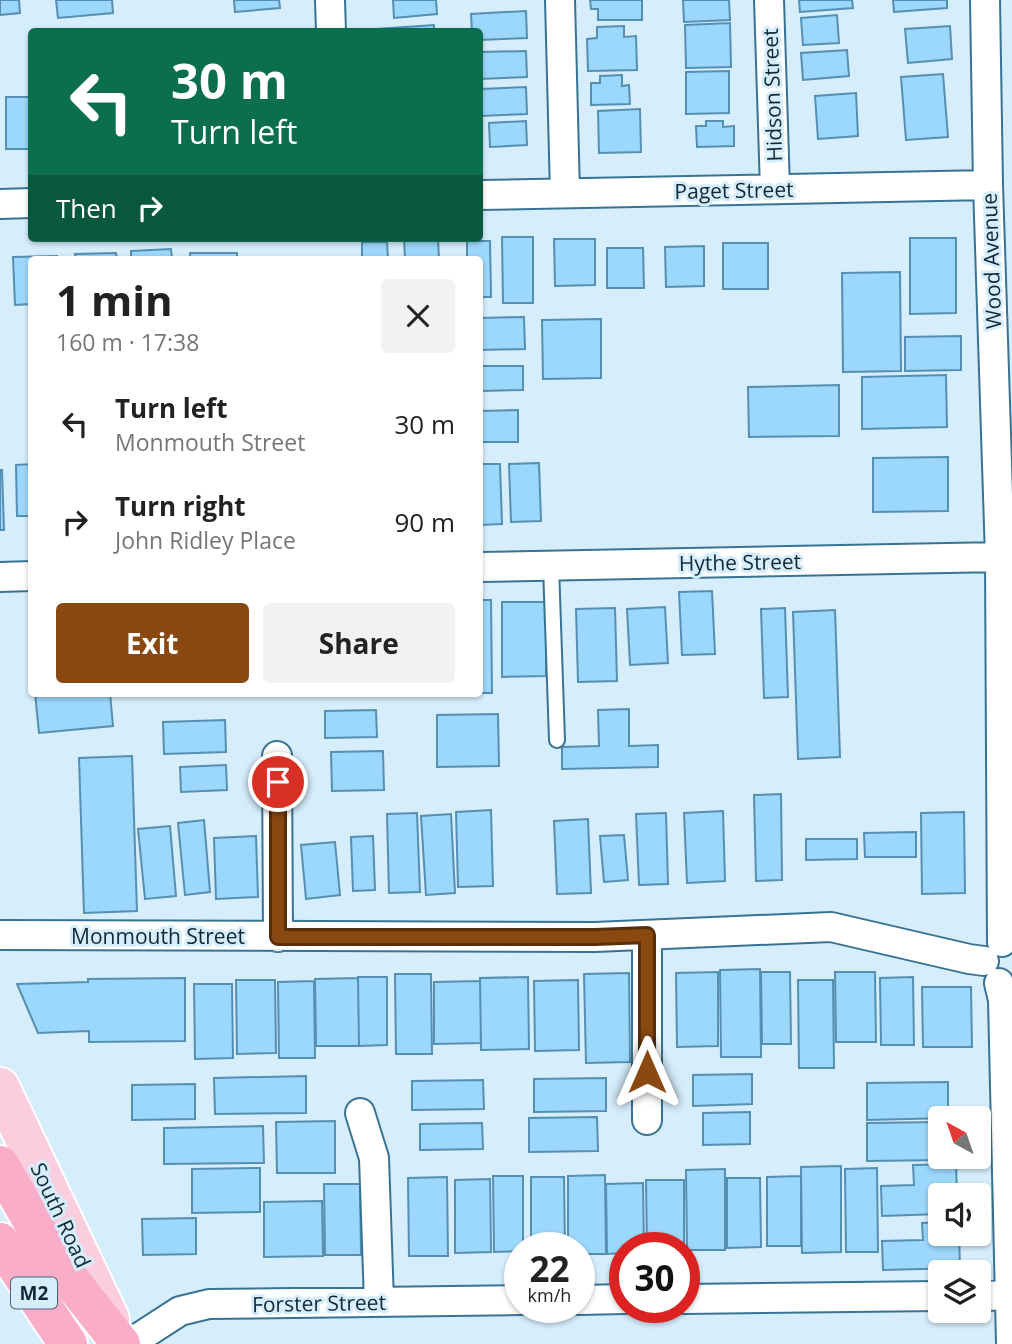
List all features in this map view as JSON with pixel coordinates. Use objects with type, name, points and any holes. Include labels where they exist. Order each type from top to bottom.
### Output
[{"type":"highway","points":[[0,1165],[53,1258],[122,1344]]},
{"type":"highway","name":"M2","points":[[0,1242],[68,1344]]},
{"type":"main road","name":"South Road","points":[[0,1087],[122,1344]]},
{"type":"street","points":[[330,0],[331,28]]},
{"type":"street","points":[[560,0],[565,193]]},
{"type":"street","name":"Hidson Street","points":[[769,0],[775,189]]},
{"type":"street","name":"Wood Avenue","points":[[985,0],[988,185],[1006,503],[1000,557],[1002,962],[1011,1344]]},
{"type":"street","name":"Paget Street","points":[[483,195],[988,185]]},
{"type":"street","points":[[0,204],[28,203]]},
{"type":"street","name":"Hythe Street","points":[[483,567],[1000,557]]},
{"type":"street","points":[[0,577],[28,576]]},
{"type":"street","points":[[277,756],[278,937]]},
{"type":"street","name":"Monmouth Street","points":[[0,935],[595,937],[831,927],[969,959],[1002,962]]},
{"type":"street","points":[[647,935],[647,1120]]},
{"type":"street","points":[[360,1114],[374,1158],[379,1302]]},
{"type":"street","points":[[700,1299],[928,1296]]},
{"type":"street","points":[[991,1296],[1010,1296]]},
{"type":"street","name":"Forster Street","points":[[129,1344],[180,1311],[209,1304],[504,1300]]},
{"type":"lane","points":[[551,566],[557,740]]},
{"type":"building","points":[[0,0],[19,0],[20,13],[0,15]]},
{"type":"building","points":[[56,0],[112,0],[113,13],[58,18]]},
{"type":"building","points":[[234,0],[279,0],[280,8],[235,12]]},
{"type":"building","points":[[393,0],[436,0],[437,14],[394,18]]},
{"type":"building","points":[[590,0],[642,0],[642,20],[598,20],[598,9],[591,9]]},
{"type":"building","points":[[683,0],[729,0],[730,20],[684,22]]},
{"type":"building","points":[[799,0],[852,0],[853,8],[800,12]]},
{"type":"building","points":[[893,0],[947,0],[947,8],[894,12]]},
{"type":"building","points":[[526,11],[527,38],[483,40],[483,28],[472,28],[471,14]]},
{"type":"building","points":[[837,15],[839,43],[803,45],[801,18]]},
{"type":"building","points":[[730,23],[731,67],[686,68],[685,25]]},
{"type":"building","points":[[434,25],[434,28],[391,28]]},
{"type":"building","points":[[624,26],[624,37],[636,36],[637,70],[588,71],[587,39],[597,38],[597,27]]},
{"type":"building","points":[[950,26],[952,59],[908,63],[905,29]]},
{"type":"building","points":[[847,50],[849,76],[803,80],[801,53]]},
{"type":"building","points":[[526,51],[527,77],[483,79],[483,52]]},
{"type":"building","points":[[729,71],[729,113],[686,114],[686,72]]},
{"type":"building","points":[[943,74],[948,137],[906,140],[901,77]]},
{"type":"building","points":[[622,75],[622,86],[629,85],[630,104],[591,105],[591,83],[600,83],[600,76]]},
{"type":"building","points":[[526,87],[527,114],[483,116],[483,89]]},
{"type":"building","points":[[856,93],[858,136],[818,139],[815,96]]},
{"type":"building","points":[[6,97],[28,97],[28,149],[6,149]]},
{"type":"building","points":[[640,109],[641,152],[599,153],[598,111]]},
{"type":"building","points":[[526,121],[527,145],[490,147],[489,123]]},
{"type":"building","points":[[706,121],[723,121],[723,127],[734,126],[734,146],[697,147],[696,126],[706,126]]},
{"type":"building","points":[[502,237],[533,237],[533,303],[503,303]]},
{"type":"building","points":[[910,238],[956,238],[956,313],[910,314]]},
{"type":"building","points":[[554,239],[595,239],[595,285],[555,286]]},
{"type":"building","points":[[490,241],[491,297],[483,297],[483,256],[467,256],[467,242]]},
{"type":"building","points":[[362,242],[387,242],[388,256],[362,256]]},
{"type":"building","points":[[404,242],[438,242],[439,256],[405,256]]},
{"type":"building","points":[[723,243],[768,243],[768,289],[723,289]]},
{"type":"building","points":[[704,246],[704,286],[666,287],[665,247]]},
{"type":"building","points":[[607,248],[643,248],[644,288],[607,288]]},
{"type":"building","points":[[171,249],[172,256],[131,256],[131,251]]},
{"type":"building","points":[[116,253],[116,256],[75,256]]},
{"type":"building","points":[[190,253],[237,253],[237,256],[190,256]]},
{"type":"building","points":[[13,257],[28,257],[28,304],[15,305]]},
{"type":"building","points":[[900,272],[901,371],[843,372],[842,273]]},
{"type":"building","points":[[524,317],[525,349],[483,350],[483,318]]},
{"type":"building","points":[[601,319],[601,378],[543,379],[542,320]]},
{"type":"building","points":[[961,336],[961,370],[905,371],[905,337]]},
{"type":"building","points":[[483,366],[523,366],[523,390],[483,391]]},
{"type":"building","points":[[946,375],[947,427],[862,429],[862,377]]},
{"type":"building","points":[[839,385],[839,436],[749,437],[748,387]]},
{"type":"building","points":[[518,410],[518,442],[483,442],[483,411]]},
{"type":"building","points":[[948,457],[948,511],[873,512],[873,458]]},
{"type":"building","points":[[539,463],[541,521],[511,522],[509,464]]},
{"type":"building","points":[[28,464],[28,516],[17,516],[16,465]]},
{"type":"building","points":[[483,464],[500,464],[502,524],[483,525]]},
{"type":"building","points":[[2,470],[4,530],[0,530]]},
{"type":"building","points":[[712,591],[715,654],[682,655],[679,592]]},
{"type":"building","points":[[483,600],[491,600],[492,693],[483,693]]},
{"type":"building","points":[[502,602],[546,602],[546,676],[502,677]]},
{"type":"building","points":[[665,607],[668,663],[630,665],[627,609]]},
{"type":"building","points":[[615,608],[617,681],[578,682],[576,609]]},
{"type":"building","points":[[785,608],[788,697],[764,698],[761,609]]},
{"type":"building","points":[[835,610],[840,757],[798,759],[793,612]]},
{"type":"building","points":[[35,697],[110,697],[113,726],[39,733]]},
{"type":"building","points":[[629,709],[629,746],[658,745],[658,767],[562,769],[562,747],[599,746],[598,710]]},
{"type":"building","points":[[376,710],[377,737],[325,738],[325,711]]},
{"type":"building","points":[[498,714],[499,766],[437,767],[437,715]]},
{"type":"building","points":[[225,720],[226,752],[164,754],[163,722]]},
{"type":"building","points":[[383,751],[384,790],[332,791],[331,752]]},
{"type":"building","points":[[132,756],[137,911],[84,913],[79,758]]},
{"type":"building","points":[[226,765],[227,790],[181,792],[180,767]]},
{"type":"building","points":[[781,794],[782,880],[756,881],[754,795]]},
{"type":"building","points":[[491,810],[493,886],[458,887],[456,812]]},
{"type":"building","points":[[723,811],[725,881],[687,883],[684,813]]},
{"type":"building","points":[[964,812],[965,893],[922,894],[921,813]]},
{"type":"building","points":[[417,813],[420,892],[389,893],[387,814]]},
{"type":"building","points":[[666,813],[668,884],[639,885],[636,814]]},
{"type":"building","points":[[451,814],[455,893],[426,895],[421,816]]},
{"type":"building","points":[[588,819],[591,893],[557,894],[554,821]]},
{"type":"building","points":[[204,820],[210,892],[185,895],[178,823]]},
{"type":"building","points":[[170,826],[176,896],[145,899],[138,829]]},
{"type":"building","points":[[916,832],[916,857],[865,857],[864,833]]},
{"type":"building","points":[[624,835],[628,880],[604,882],[600,836]]},
{"type":"building","points":[[256,836],[258,897],[216,899],[214,838]]},
{"type":"building","points":[[373,836],[375,890],[353,891],[351,837]]},
{"type":"building","points":[[806,839],[857,839],[857,859],[806,860]]},
{"type":"building","points":[[335,842],[340,895],[306,899],[301,845]]},
{"type":"building","points":[[760,969],[761,1057],[721,1057],[720,970]]},
{"type":"building","points":[[718,972],[718,1046],[677,1047],[676,973]]},
{"type":"building","points":[[761,972],[790,972],[791,1044],[762,1044]]},
{"type":"building","points":[[835,972],[875,972],[876,1042],[836,1042]]},
{"type":"building","points":[[629,973],[630,1062],[586,1063],[584,974]]},
{"type":"building","points":[[395,974],[431,974],[432,1054],[396,1054]]},
{"type":"building","points":[[358,977],[387,977],[387,1045],[359,1046]]},
{"type":"building","points":[[528,977],[529,1049],[481,1050],[480,978]]},
{"type":"building","points":[[913,977],[914,1045],[881,1045],[880,978]]},
{"type":"building","points":[[185,978],[185,1041],[89,1042],[89,1031],[38,1033],[17,984],[88,982],[88,979]]},
{"type":"building","points":[[358,978],[359,1046],[316,1046],[315,979]]},
{"type":"building","points":[[236,980],[275,980],[276,1053],[237,1054]]},
{"type":"building","points":[[578,980],[579,1050],[535,1051],[534,981]]},
{"type":"building","points":[[798,980],[833,980],[834,1068],[799,1068]]},
{"type":"building","points":[[314,981],[315,1058],[279,1058],[278,982]]},
{"type":"building","points":[[480,981],[481,1043],[434,1044],[434,982]]},
{"type":"building","points":[[194,984],[232,984],[233,1058],[195,1059]]},
{"type":"building","points":[[922,987],[971,987],[972,1047],[923,1047]]},
{"type":"building","points":[[752,1074],[752,1104],[693,1106],[693,1075]]},
{"type":"building","points":[[306,1076],[306,1113],[215,1114],[214,1078]]},
{"type":"building","points":[[606,1078],[606,1111],[534,1112],[534,1079]]},
{"type":"building","points":[[483,1080],[484,1109],[412,1110],[412,1081]]},
{"type":"building","points":[[948,1082],[948,1106],[928,1106],[928,1118],[867,1120],[867,1083]]},
{"type":"building","points":[[195,1084],[195,1119],[132,1120],[132,1085]]},
{"type":"building","points":[[750,1112],[750,1144],[703,1145],[703,1113]]},
{"type":"building","points":[[597,1117],[598,1151],[529,1152],[529,1118]]},
{"type":"building","points":[[335,1121],[335,1173],[277,1173],[276,1122]]},
{"type":"building","points":[[928,1122],[928,1160],[867,1161],[867,1123]]},
{"type":"building","points":[[482,1123],[483,1149],[420,1150],[420,1124]]},
{"type":"building","points":[[263,1126],[264,1163],[164,1164],[164,1128]]},
{"type":"building","points":[[913,1165],[928,1165],[928,1169],[956,1169],[957,1183],[928,1183],[928,1214],[882,1216],[881,1186],[914,1185]]},
{"type":"building","points":[[841,1166],[841,1252],[802,1253],[801,1167]]},
{"type":"building","points":[[260,1168],[260,1212],[192,1213],[192,1169]]},
{"type":"building","points":[[877,1168],[878,1252],[846,1252],[845,1169]]},
{"type":"building","points":[[725,1169],[725,1250],[700,1250],[700,1232],[687,1232],[686,1170]]},
{"type":"building","points":[[605,1175],[606,1254],[595,1254],[595,1232],[568,1232],[568,1176]]},
{"type":"building","points":[[493,1176],[523,1176],[523,1232],[504,1232],[504,1252],[494,1252]]},
{"type":"building","points":[[801,1176],[801,1246],[767,1246],[767,1177]]},
{"type":"building","points":[[447,1177],[448,1256],[409,1256],[408,1178]]},
{"type":"building","points":[[531,1177],[564,1177],[565,1232],[531,1232]]},
{"type":"building","points":[[727,1178],[760,1178],[761,1247],[727,1248]]},
{"type":"building","points":[[490,1179],[491,1252],[455,1253],[455,1180]]},
{"type":"building","points":[[646,1180],[684,1180],[684,1232],[647,1232]]},
{"type":"building","points":[[643,1183],[644,1232],[609,1232],[607,1254],[606,1184]]},
{"type":"building","points":[[324,1184],[360,1184],[361,1255],[325,1255]]},
{"type":"building","points":[[322,1201],[323,1256],[264,1257],[264,1202]]},
{"type":"building","points":[[196,1218],[196,1254],[143,1255],[142,1219]]},
{"type":"building","points":[[922,1223],[928,1223],[928,1246],[959,1246],[960,1260],[928,1260],[928,1269],[883,1270],[882,1241],[923,1240]]},
{"type":"route","points":[[278,782],[278,937],[647,935],[647,1072]]}]
